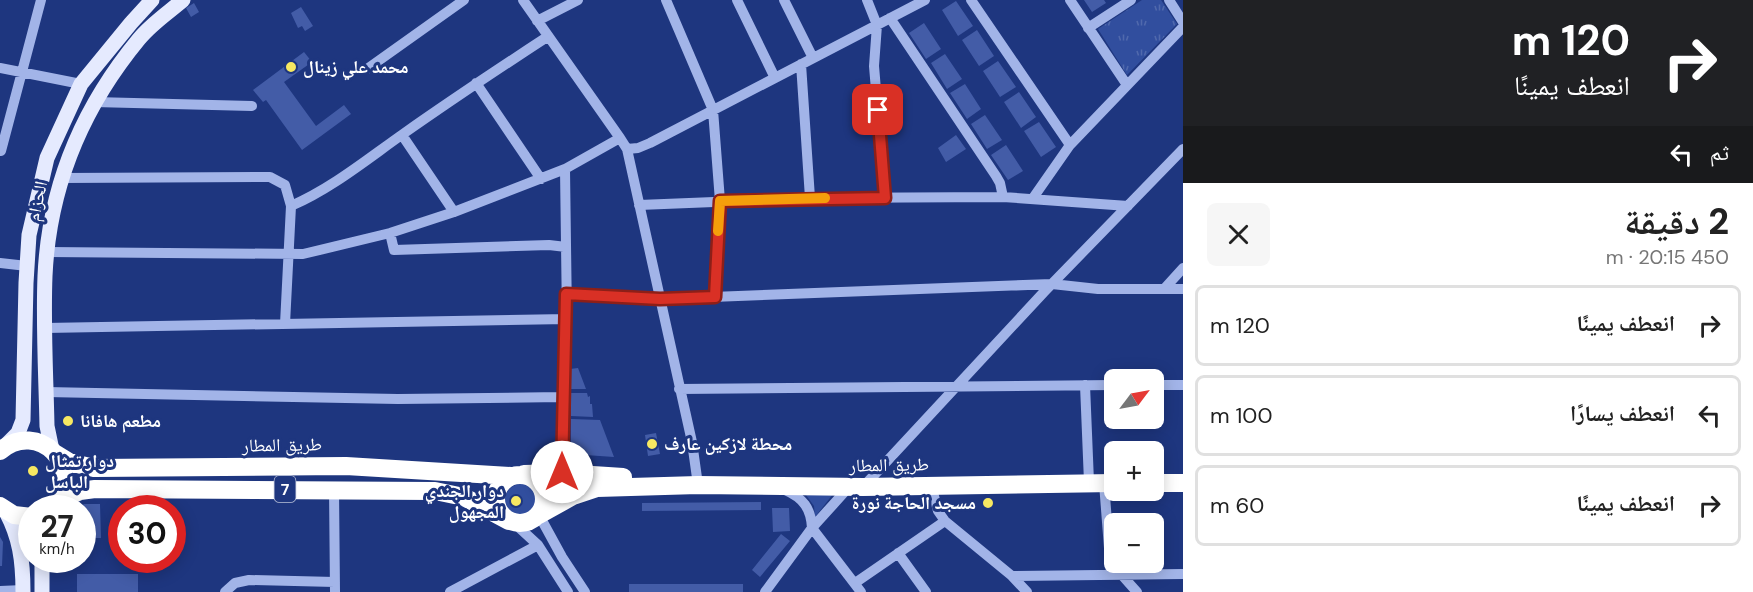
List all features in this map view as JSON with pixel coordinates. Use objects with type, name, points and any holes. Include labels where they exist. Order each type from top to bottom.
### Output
[{"type":"highway","name":"7","points":[[3,449],[16,442],[27,440],[38,442],[54,452],[62,464],[65,480],[61,495]]},
{"type":"highway","name":"طريق المطار","points":[[54,452],[69,462],[94,468],[346,466],[514,476],[562,472],[652,478],[658,480],[663,486]]},
{"type":"highway","points":[[514,476],[532,477],[542,488],[545,501],[540,514],[527,523],[511,521],[499,510],[496,496],[502,483],[514,476]]},
{"type":"highway","name":"طريق المطار","points":[[540,514],[589,490],[698,485],[856,487],[1103,483]]},
{"type":"highway","points":[[1164,483],[1183,483]]},
{"type":"highway","name":"7","points":[[73,495],[80,491],[94,489],[334,489],[443,492],[464,498],[511,521]]},
{"type":"highway","points":[[2,508],[18,515]]},
{"type":"main road","name":"الحزام","points":[[3,449],[18,433],[22,420],[27,266],[32,219],[47,158],[81,84],[152,0]]},
{"type":"main road","name":"الحزام","points":[[54,452],[47,426],[45,328],[47,252],[62,178],[75,139],[94,102],[140,38],[183,0]]},
{"type":"main road","points":[[2,508],[20,544],[23,562],[23,591]]},
{"type":"main road","points":[[42,573],[42,592]]},
{"type":"street","points":[[1,151],[41,0]]},
{"type":"street","points":[[367,69],[464,0]]},
{"type":"street","points":[[523,0],[627,149],[694,454],[698,485]]},
{"type":"street","points":[[537,21],[578,0]]},
{"type":"street","points":[[666,0],[713,110],[720,201],[715,297]]},
{"type":"street","points":[[737,0],[775,78]]},
{"type":"street","points":[[784,0],[813,58]]},
{"type":"street","points":[[867,0],[877,25],[874,66],[885,198]]},
{"type":"street","points":[[627,149],[644,146],[925,0]]},
{"type":"street","points":[[970,0],[1070,145]]},
{"type":"street","points":[[1070,0],[1127,85]]},
{"type":"street","points":[[1088,28],[1131,0]]},
{"type":"street","points":[[1169,0],[1183,22]]},
{"type":"street","points":[[890,18],[1000,183],[1003,197]]},
{"type":"street","points":[[1033,198],[1070,145],[1183,27]]},
{"type":"street","points":[[291,206],[310,198],[338,181],[476,83],[547,37]]},
{"type":"street","points":[[801,64],[810,198]]},
{"type":"street","points":[[0,68],[81,84]]},
{"type":"street","points":[[476,83],[541,179]]},
{"type":"street","points":[[94,102],[252,106]]},
{"type":"street","points":[[402,135],[453,212]]},
{"type":"street","points":[[47,252],[303,254],[390,233],[453,212],[565,170],[620,138]]},
{"type":"street","points":[[767,591],[812,528],[956,386],[1183,149]]},
{"type":"street","points":[[562,472],[562,397],[567,319],[565,170]]},
{"type":"street","points":[[62,178],[270,177],[285,185],[291,206],[285,324]]},
{"type":"street","points":[[639,205],[810,198],[1003,197],[1128,206]]},
{"type":"street","points":[[390,233],[394,250],[549,245],[566,247]]},
{"type":"street","points":[[0,263],[27,266]]},
{"type":"street","points":[[1164,289],[1183,268]]},
{"type":"street","points":[[566,294],[660,299],[1052,284],[1098,289],[1183,289]]},
{"type":"street","points":[[45,328],[567,319]]},
{"type":"street","points":[[1085,385],[1103,483],[1115,574],[1137,592]]},
{"type":"street","points":[[679,389],[1104,385]]},
{"type":"street","points":[[1164,385],[1183,385]]},
{"type":"street","points":[[46,392],[398,399],[562,397]]},
{"type":"street","points":[[932,485],[938,511],[945,521],[1012,576],[1027,592]]},
{"type":"street","points":[[778,487],[802,500],[809,510],[812,528],[858,588],[898,554],[945,521]]},
{"type":"street","points":[[225,592],[235,583],[249,580],[335,587],[334,489]]},
{"type":"street","points":[[540,514],[562,557],[585,592]]},
{"type":"street","points":[[511,521],[538,545],[568,592]]},
{"type":"street","points":[[450,592],[472,587],[538,545]]},
{"type":"street","points":[[898,554],[926,592]]},
{"type":"street","points":[[1012,576],[1183,574]]},
{"type":"street","points":[[0,591],[23,591]]},
{"type":"green space","points":[[1142,0],[1161,0],[1177,24],[1127,75],[1098,29]]},
{"type":"green space","points":[[554,480],[593,481],[558,497]]},
{"type":"green space","points":[[521,484],[532,489],[537,500],[532,511],[521,516],[510,511],[505,500],[510,489]]},
{"type":"green space","points":[[833,494],[815,517],[814,506],[806,495]]},
{"type":"building","points":[[1084,0],[1104,0],[1106,3],[1092,12]]},
{"type":"building","points":[[956,1],[973,26],[958,36],[942,10]]},
{"type":"building","points":[[194,3],[199,12],[191,17],[186,8]]},
{"type":"building","points":[[301,7],[313,26],[305,31],[302,26],[298,28],[291,13]]},
{"type":"building","points":[[924,23],[941,49],[926,59],[909,33]]},
{"type":"building","points":[[977,30],[994,56],[979,66],[962,40]]},
{"type":"building","points":[[304,52],[312,62],[284,82],[316,126],[344,105],[351,114],[302,150],[266,100],[263,102],[253,90]]},
{"type":"building","points":[[945,54],[962,79],[947,89],[931,63]]},
{"type":"building","points":[[998,61],[1016,87],[1000,97],[983,71]]},
{"type":"building","points":[[965,84],[981,109],[967,119],[950,93]]},
{"type":"building","points":[[1019,92],[1036,117],[1021,128],[1004,102]]},
{"type":"building","points":[[985,115],[1002,140],[987,149],[971,124]]},
{"type":"building","points":[[1039,122],[1056,147],[1041,157],[1024,131]]},
{"type":"building","points":[[956,135],[966,149],[946,162],[938,148]]},
{"type":"building","points":[[1006,145],[1023,171],[1008,180],[991,155]]},
{"type":"building","points":[[578,368],[586,389],[571,389],[570,369]]},
{"type":"building","points":[[571,393],[587,393],[588,397],[590,396],[593,417],[571,416]]},
{"type":"building","points":[[571,419],[600,420],[614,457],[571,454]]},
{"type":"building","points":[[656,433],[660,454],[648,456],[645,435]]},
{"type":"building","points":[[761,502],[761,510],[642,511],[642,503]]},
{"type":"building","points":[[96,504],[100,504],[101,538],[96,538]]},
{"type":"building","points":[[772,508],[789,508],[790,531],[773,532]]},
{"type":"building","points":[[781,534],[790,541],[760,577],[752,570]]},
{"type":"building","points":[[0,537],[3,542],[2,566],[0,566]]},
{"type":"building","points":[[77,574],[138,574],[138,592],[77,592]]},
{"type":"building","points":[[629,584],[743,584],[743,592],[629,592]]},
{"type":"slow traffic","points":[[718,231],[720,201],[825,198]]},
{"type":"place","name":"محمد علي زينال","points":[[291,67]]},
{"type":"place","name":"مطعم هافانا","points":[[68,421]]},
{"type":"place","name":"محطة لازكين عارف","points":[[652,444]]},
{"type":"place","name":"دوار تمثال الباسل","points":[[33,471]]},
{"type":"place","name":"دوار الجندي المجهول","points":[[516,501]]},
{"type":"place","name":"مسجد الحاجة نورة","points":[[988,503]]},
{"type":"route","points":[[562,472],[566,294],[660,299],[715,297],[720,201],[885,198],[878,110]]}]
